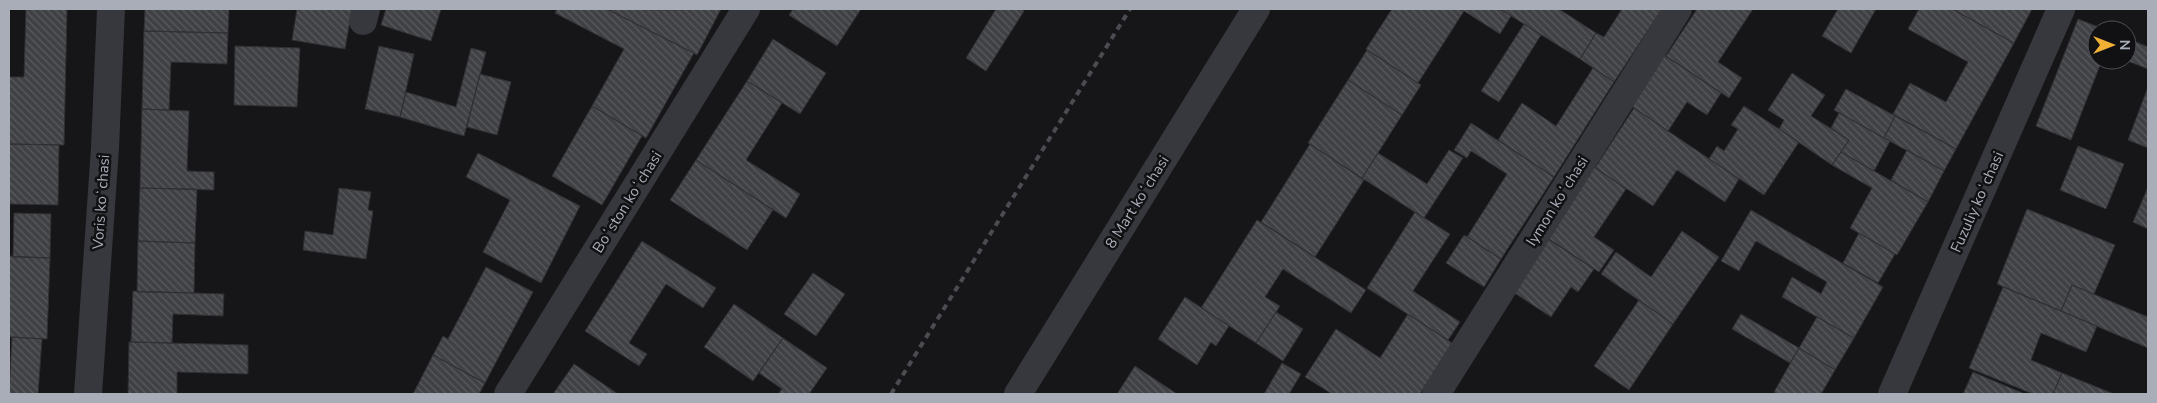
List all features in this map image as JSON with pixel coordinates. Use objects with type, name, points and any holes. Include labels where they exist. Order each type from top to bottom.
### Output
[{"type":"street","name":"Voris koʻchasi","points":[[88,394],[105,148],[111,9]]},
{"type":"street","name":"Boʻston koʻchasi","points":[[508,394],[746,9]]},
{"type":"street","name":"8 Mart koʻchasi","points":[[1018,394],[1256,9]]},
{"type":"street","name":"Iymon koʻchasi","points":[[1436,394],[1678,9]]},
{"type":"street","name":"Fuzuliy koʻchasi","points":[[1892,394],[2061,9]]},
{"type":"building","points":[[26,9],[67,9],[64,145],[9,144],[9,77],[24,77]]},
{"type":"building","points":[[145,9],[229,9],[228,33],[144,31]]},
{"type":"building","points":[[297,9],[352,9],[345,49],[292,40]]},
{"type":"building","points":[[386,9],[441,9],[431,41],[381,25]]},
{"type":"building","points":[[557,9],[607,9],[694,53],[646,138],[592,106],[624,49],[555,13]]},
{"type":"building","points":[[607,9],[667,10],[721,9],[697,55]]},
{"type":"building","points":[[793,9],[861,9],[837,46],[789,15]]},
{"type":"building","points":[[996,9],[1021,9],[1024,11],[986,71],[966,58]]},
{"type":"building","points":[[1392,9],[1500,9],[1511,16],[1500,34],[1464,11],[1418,83],[1366,49]]},
{"type":"building","points":[[1500,9],[1559,9],[1596,33],[1580,59]]},
{"type":"building","points":[[1622,9],[1662,9],[1614,82],[1580,59],[1596,33],[1604,37]]},
{"type":"building","points":[[1697,9],[1753,9],[1718,62],[1742,78],[1729,98],[1666,56]]},
{"type":"building","points":[[1838,9],[1876,9],[1851,53],[1822,36]]},
{"type":"building","points":[[1919,9],[1952,9],[2014,43],[1956,149],[1893,114],[1910,83],[1946,102],[1968,62],[1908,29]]},
{"type":"building","points":[[1952,9],[2032,9],[2014,43]]},
{"type":"building","points":[[2078,19],[2087,23],[2087,70],[2098,70],[2071,140],[2036,126]]},
{"type":"building","points":[[1524,24],[1541,35],[1499,102],[1481,91]]},
{"type":"building","points":[[144,31],[228,33],[227,64],[171,62],[169,110],[142,109]]},
{"type":"building","points":[[773,39],[826,73],[800,114],[747,81]]},
{"type":"building","points":[[2137,42],[2148,47],[2148,69],[2137,65]]},
{"type":"building","points":[[235,46],[300,48],[297,107],[234,105]]},
{"type":"building","points":[[379,46],[414,54],[400,117],[365,109]]},
{"type":"building","points":[[471,48],[486,52],[464,136],[400,117],[406,92],[456,107]]},
{"type":"building","points":[[1367,50],[1421,85],[1402,115],[1348,80]]},
{"type":"building","points":[[1664,55],[1721,93],[1707,115],[1687,102],[1668,131],[1631,106]]},
{"type":"building","points":[[1593,68],[1614,82],[1554,177],[1498,140],[1522,103],[1556,126]]},
{"type":"building","points":[[1792,73],[1825,95],[1811,116],[1849,140],[1832,165],[1779,129],[1784,120],[1768,110]]},
{"type":"building","points":[[480,74],[511,82],[497,135],[467,127]]},
{"type":"building","points":[[1348,80],[1402,115],[1362,178],[1308,143]]},
{"type":"building","points":[[747,81],[782,103],[746,160],[800,194],[786,218],[696,160]]},
{"type":"building","points":[[2148,87],[2148,148],[2128,140]]},
{"type":"building","points":[[1846,89],[1895,116],[1884,138],[1834,110]]},
{"type":"building","points":[[592,106],[642,136],[602,205],[552,176]]},
{"type":"building","points":[[1744,106],[1799,142],[1764,195],[1709,159],[1717,146],[1724,151],[1738,129],[1731,125]]},
{"type":"building","points":[[1634,108],[1739,179],[1725,202],[1677,170],[1653,206],[1595,168]]},
{"type":"building","points":[[142,109],[189,111],[187,171],[214,172],[214,190],[140,188]]},
{"type":"building","points":[[1839,113],[1890,141],[1874,171],[1841,152],[1849,140],[1831,128]]},
{"type":"building","points":[[1895,116],[1956,149],[1944,171],[1884,138]]},
{"type":"building","points":[[1471,123],[1554,177],[1501,259],[1467,237],[1507,174],[1471,151],[1467,158],[1454,150]]},
{"type":"building","points":[[9,144],[59,145],[58,205],[9,204]]},
{"type":"building","points":[[1310,144],[1364,180],[1315,257],[1261,222]]},
{"type":"building","points":[[2078,146],[2124,164],[2106,209],[2060,190]]},
{"type":"building","points":[[1449,150],[1463,158],[1424,218],[1362,178],[1378,153],[1427,184]]},
{"type":"building","points":[[1907,150],[1944,171],[1928,202],[1891,180]]},
{"type":"building","points":[[1841,152],[1928,202],[1897,255],[1850,228],[1872,188],[1832,165]]},
{"type":"building","points":[[478,153],[580,206],[541,283],[483,252],[510,200],[466,177]]},
{"type":"building","points":[[696,160],[773,210],[747,250],[670,200]]},
{"type":"building","points":[[1593,166],[1626,189],[1594,237],[1614,250],[1599,272],[1546,237]]},
{"type":"building","points":[[2148,187],[2148,229],[2133,222]]},
{"type":"building","points":[[140,188],[197,189],[195,243],[138,241]]},
{"type":"building","points":[[339,188],[371,192],[368,210],[373,211],[366,259],[303,250],[305,231],[333,235]]},
{"type":"building","points":[[2027,209],[2115,245],[2094,294],[2072,285],[2061,311],[1997,284]]},
{"type":"building","points":[[1751,210],[1883,287],[1854,338],[1782,297],[1792,277],[1821,294],[1827,282],[1756,241],[1739,271],[1721,261]]},
{"type":"building","points":[[1415,212],[1450,234],[1413,291],[1460,322],[1448,340],[1367,288]]},
{"type":"building","points":[[14,213],[51,214],[50,258],[13,257]]},
{"type":"building","points":[[1257,220],[1366,290],[1351,313],[1283,269],[1265,297],[1280,306],[1256,343],[1201,308]]},
{"type":"building","points":[[1682,231],[1719,257],[1673,324],[1601,274],[1616,252],[1651,277]]},
{"type":"building","points":[[1859,233],[1895,254],[1878,283],[1843,263]]},
{"type":"building","points":[[1464,235],[1501,259],[1484,287],[1446,263]]},
{"type":"building","points":[[1548,239],[1594,269],[1578,292],[1571,287],[1551,317],[1513,292]]},
{"type":"building","points":[[138,241],[195,243],[194,293],[137,292]]},
{"type":"building","points":[[642,241],[716,288],[703,308],[666,284],[629,343],[647,354],[639,366],[585,331]]},
{"type":"building","points":[[9,256],[50,258],[47,339],[9,337]]},
{"type":"building","points":[[486,267],[533,292],[485,383],[433,355],[443,336],[448,339]]},
{"type":"building","points":[[813,273],[845,294],[816,336],[784,314]]},
{"type":"building","points":[[2072,285],[2148,317],[2148,348],[2061,311]]},
{"type":"building","points":[[2003,287],[2097,326],[2086,352],[2041,333],[2031,360],[2062,373],[2053,394],[2033,394],[1969,368]]},
{"type":"building","points":[[133,291],[224,294],[223,316],[173,314],[172,343],[131,342]]},
{"type":"building","points":[[1185,297],[1229,326],[1216,346],[1211,342],[1197,365],[1158,339]]},
{"type":"building","points":[[1639,300],[1673,324],[1629,390],[1594,366]]},
{"type":"building","points":[[734,304],[783,338],[753,381],[704,347]]},
{"type":"building","points":[[1276,312],[1303,329],[1283,361],[1256,343]]},
{"type":"building","points":[[1408,314],[1452,343],[1420,394],[1332,394],[1305,377],[1336,329],[1380,358]]},
{"type":"building","points":[[1741,314],[1799,348],[1790,363],[1732,329]]},
{"type":"building","points":[[1817,317],[1854,338],[1835,370],[1799,348]]},
{"type":"building","points":[[12,337],[42,339],[38,394],[9,394]]},
{"type":"building","points":[[783,338],[827,368],[809,394],[778,394],[782,389],[759,373]]},
{"type":"building","points":[[129,342],[248,345],[248,374],[177,372],[177,394],[128,394]]},
{"type":"building","points":[[1799,348],[1835,370],[1821,394],[1778,394],[1774,392]]},
{"type":"building","points":[[433,355],[485,383],[479,394],[413,394]]},
{"type":"building","points":[[1282,363],[1301,374],[1289,394],[1264,394]]},
{"type":"building","points":[[574,364],[618,394],[553,394]]},
{"type":"building","points":[[1135,366],[1177,394],[1117,394]]},
{"type":"building","points":[[1973,372],[2025,394],[1963,394]]},
{"type":"building","points":[[2062,373],[2114,394],[2053,394]]},
{"type":"railway","points":[[891,394],[1130,9]]}]
